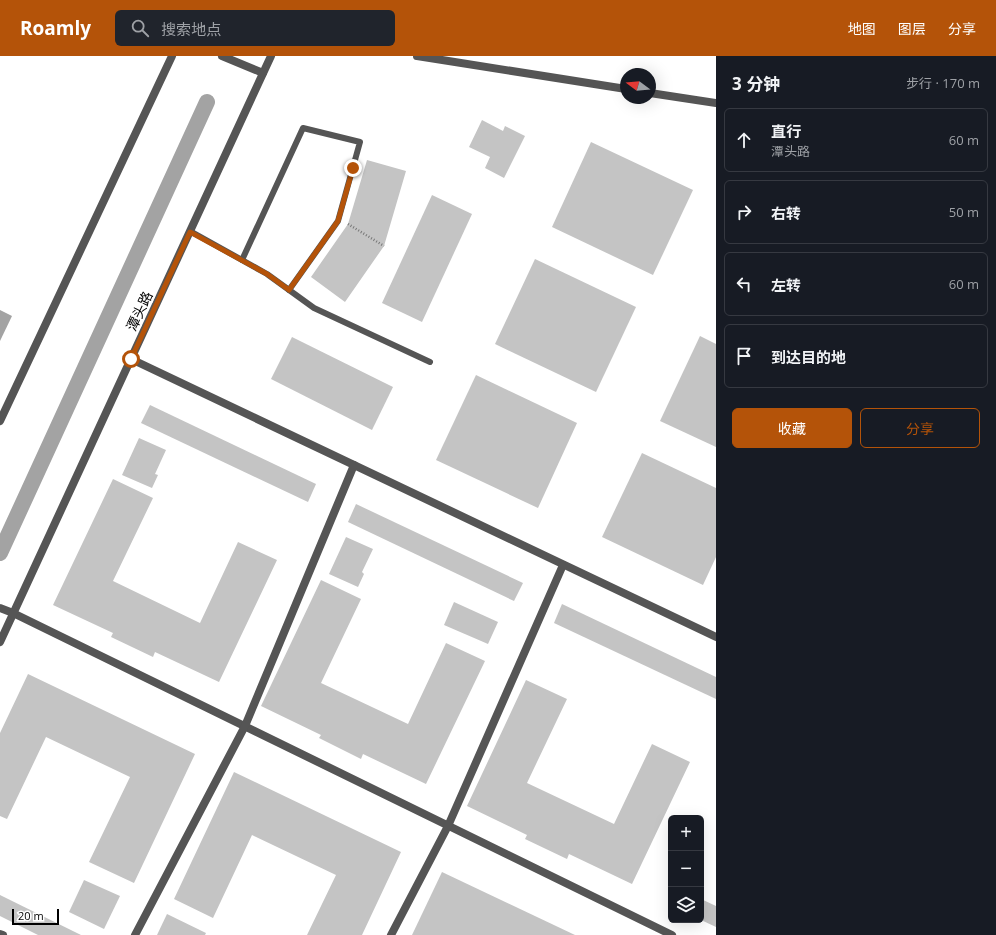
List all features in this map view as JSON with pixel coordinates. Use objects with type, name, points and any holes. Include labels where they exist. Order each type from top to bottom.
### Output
[{"type":"street","points":[[0,420],[172,56]]},
{"type":"street","points":[[222,56],[264,73]]},
{"type":"street","name":"潭头路","points":[[0,642],[272,56]]},
{"type":"street","points":[[417,56],[620,88]]},
{"type":"street","points":[[656,94],[716,104]]},
{"type":"street","points":[[131,359],[716,638]]},
{"type":"street","points":[[135,935],[245,726],[354,465]]},
{"type":"street","points":[[391,935],[448,826],[563,565]]},
{"type":"street","points":[[0,608],[672,935]]},
{"type":"lane","points":[[242,260],[303,128],[360,142],[338,221],[289,290]]},
{"type":"lane","points":[[190,232],[267,274],[314,308],[430,362]]},
{"type":"path","points":[[348,224],[384,246]]},
{"type":"shaded area","points":[[0,310],[12,316],[0,341]]},
{"type":"building","points":[[482,120],[503,131],[505,126],[525,136],[504,178],[485,168],[490,157],[469,147]]},
{"type":"building","points":[[591,142],[693,190],[653,275],[552,227]]},
{"type":"building","points":[[367,160],[406,171],[384,246],[345,302],[311,277],[348,224]]},
{"type":"building","points":[[432,195],[472,214],[422,322],[382,303]]},
{"type":"building","points":[[535,259],[636,307],[596,392],[495,344]]},
{"type":"building","points":[[700,336],[716,344],[716,447],[660,421]]},
{"type":"building","points":[[292,337],[393,387],[372,430],[271,379]]},
{"type":"building","points":[[476,375],[577,423],[538,508],[436,460]]},
{"type":"building","points":[[150,405],[316,484],[308,502],[141,423]]},
{"type":"building","points":[[139,438],[166,450],[155,474],[158,475],[152,488],[122,475]]},
{"type":"building","points":[[642,453],[716,488],[716,557],[703,585],[602,537]]},
{"type":"building","points":[[113,479],[153,498],[113,581],[200,623],[238,542],[277,560],[219,682],[155,652],[153,657],[111,637],[113,633],[53,605]]},
{"type":"building","points":[[356,504],[523,583],[514,601],[348,522]]},
{"type":"building","points":[[346,537],[373,549],[362,572],[364,574],[358,587],[329,574]]},
{"type":"building","points":[[321,580],[361,599],[321,683],[408,724],[446,643],[485,661],[426,784],[363,754],[361,759],[319,738],[321,735],[261,706]]},
{"type":"building","points":[[454,602],[498,622],[488,644],[444,625]]},
{"type":"building","points":[[562,604],[716,677],[716,699],[554,623]]},
{"type":"building","points":[[28,674],[195,754],[134,883],[89,862],[130,777],[46,737],[7,819],[0,816],[0,733]]},
{"type":"building","points":[[526,680],[567,699],[527,783],[614,824],[652,744],[690,762],[632,884],[569,854],[567,859],[525,839],[527,835],[467,806]]},
{"type":"building","points":[[234,772],[401,852],[362,935],[307,935],[336,875],[252,835],[213,918],[174,899]]},
{"type":"building","points":[[442,872],[575,935],[412,935]]},
{"type":"building","points":[[84,880],[120,896],[104,929],[69,912]]},
{"type":"building","points":[[0,895],[81,935],[38,935],[0,916]]},
{"type":"building","points":[[704,900],[716,906],[716,927],[704,921]]},
{"type":"building","points":[[167,914],[206,933],[205,935],[157,935]]},
{"type":"waterway","points":[[0,553],[207,102]]},
{"type":"route","points":[[131,359],[190,232],[267,274],[289,290],[338,221],[353,168]]}]
